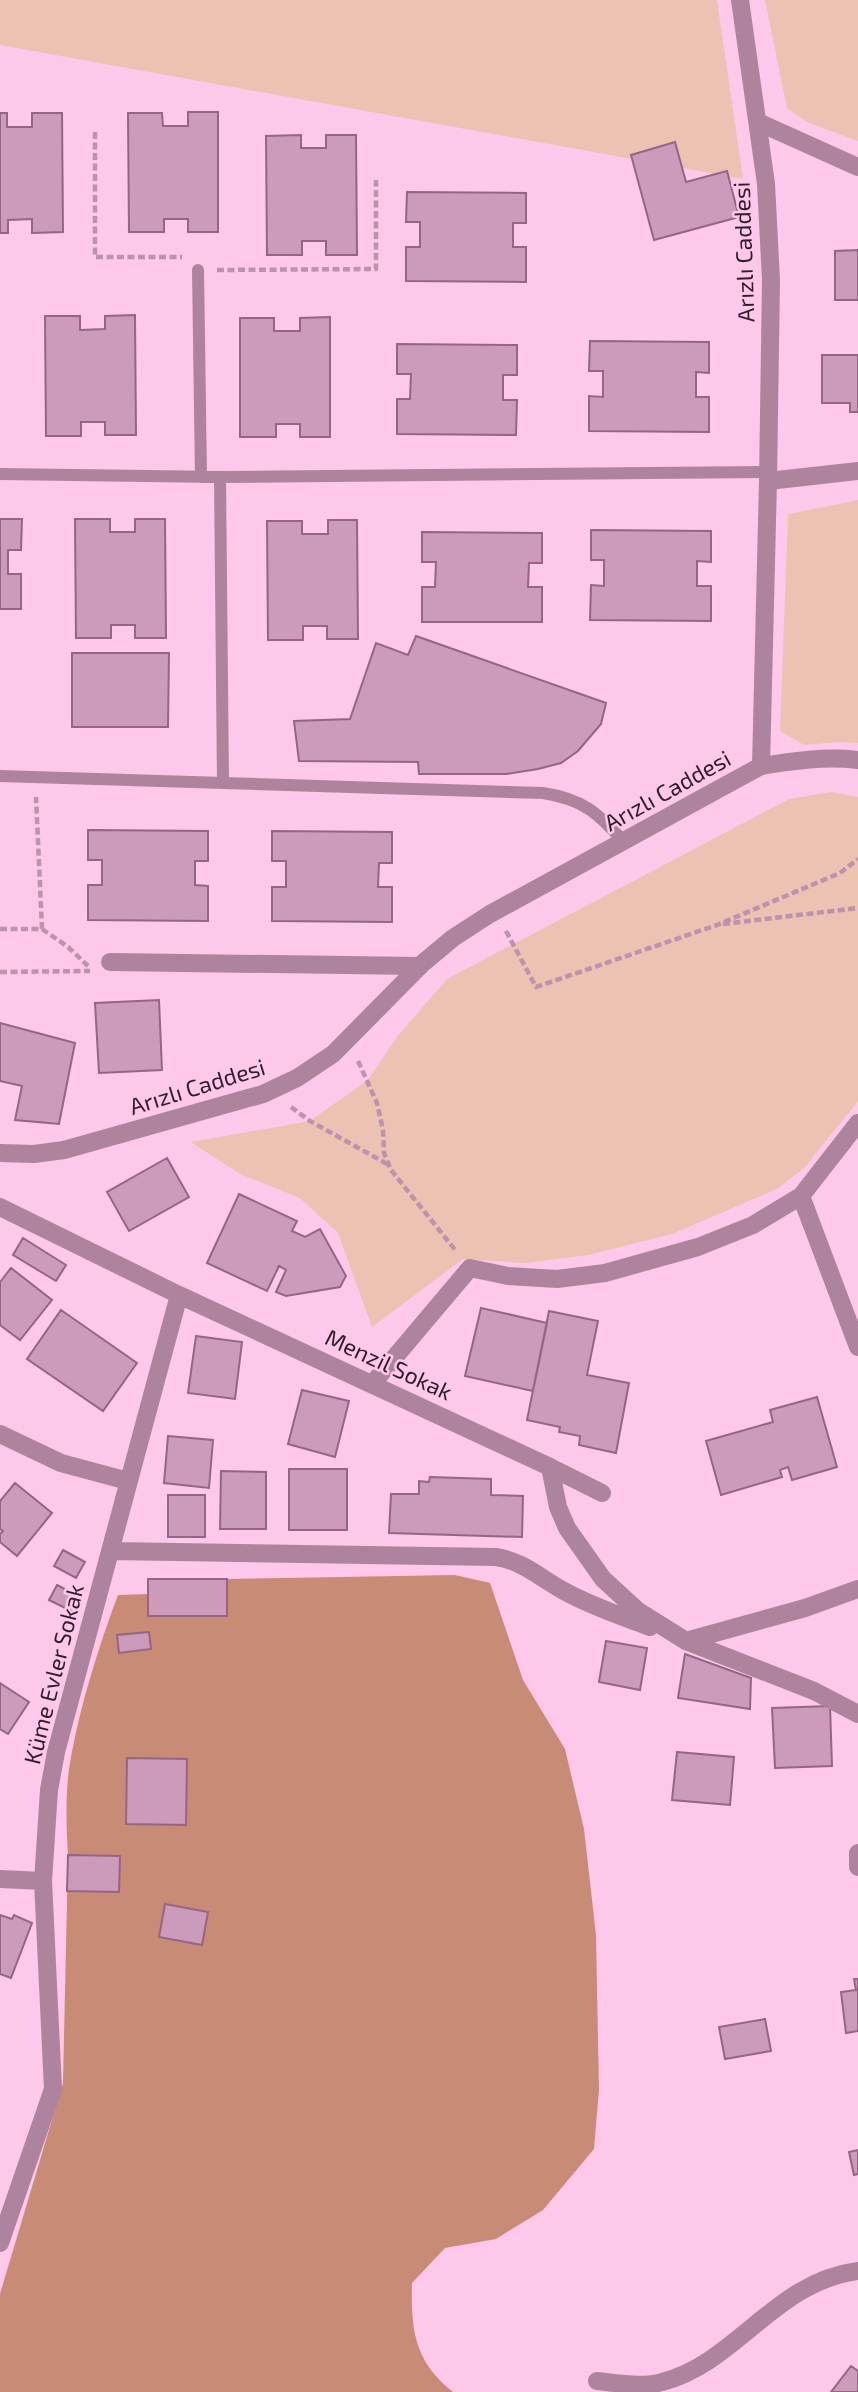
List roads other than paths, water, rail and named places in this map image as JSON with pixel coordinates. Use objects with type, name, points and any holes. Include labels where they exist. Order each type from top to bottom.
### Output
[{"type":"street","name":"Arızlı Caddesi","points":[[0,1153],[34,1154],[64,1150],[269,1092],[334,1054],[419,966],[453,938],[496,911],[761,766],[771,280],[766,184],[740,0]]},
{"type":"street","points":[[758,122],[858,167]]},
{"type":"street","points":[[768,477],[858,471]]},
{"type":"street","points":[[761,766],[809,759],[858,760]]},
{"type":"street","points":[[110,962],[419,966]]},
{"type":"street","points":[[373,1384],[470,1268],[508,1276],[557,1279],[605,1273],[698,1247],[753,1225],[801,1196],[858,1123]]},
{"type":"street","points":[[801,1196],[858,1348]]},
{"type":"street","name":"Menzil Sokak","points":[[0,1207],[179,1295],[603,1493]]},
{"type":"street","name":"Küme Evler Sokak","points":[[0,2244],[52,2089],[43,1881],[50,1790],[56,1752],[179,1295]]},
{"type":"street","points":[[0,1434],[61,1463],[128,1481]]},
{"type":"street","points":[[550,1467],[558,1507],[567,1528],[603,1579],[638,1611],[686,1641],[805,1608],[858,1590]]},
{"type":"street","points":[[110,1551],[447,1555],[512,1560],[597,1607],[814,1691],[858,1714]]},
{"type":"street","points":[[858,1853],[858,1867]]},
{"type":"street","points":[[0,1879],[43,1881]]},
{"type":"street","points":[[597,2381],[633,2385],[659,2384],[685,2375],[714,2357],[779,2304],[805,2287],[826,2277],[858,2271]]},
{"type":"lane","points":[[198,270],[201,477]]},
{"type":"lane","points":[[0,474],[201,477],[768,477]]},
{"type":"lane","points":[[220,477],[223,783]]},
{"type":"lane","points":[[0,776],[543,793],[567,796],[583,804],[604,820],[624,842]]}]
